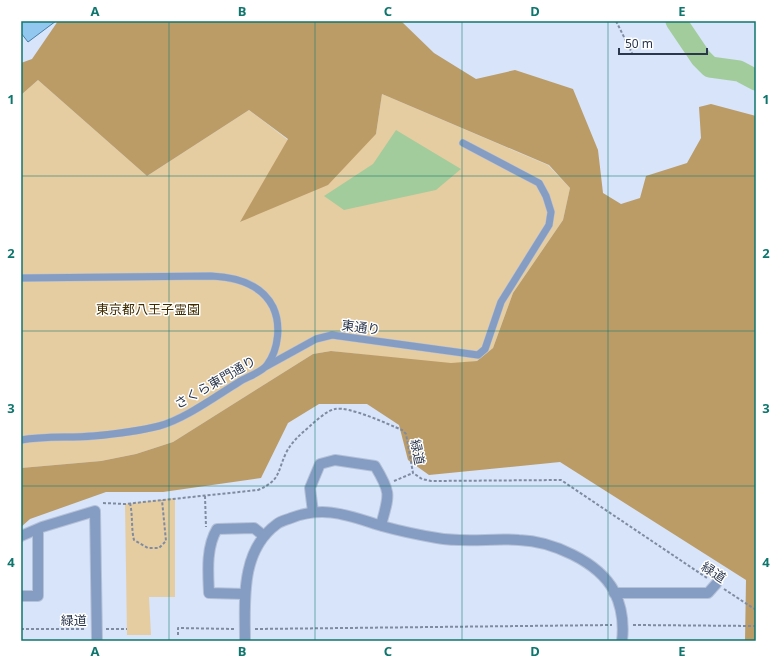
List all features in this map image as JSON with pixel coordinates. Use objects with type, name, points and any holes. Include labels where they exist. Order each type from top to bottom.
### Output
[{"type":"street","points":[[314,512],[310,488],[320,464],[335,460],[375,466],[386,484],[389,496],[381,525]]},
{"type":"street","points":[[21,536],[38,530],[42,526],[95,512],[97,641]]},
{"type":"street","points":[[245,641],[245,594],[249,569],[254,553],[264,536],[278,523],[296,516],[314,512],[334,512],[439,539],[518,540],[542,542],[556,547],[592,568],[614,593],[624,625],[622,641]]},
{"type":"street","points":[[245,594],[209,593],[208,570],[213,536],[217,529],[254,528],[264,536]]},
{"type":"street","points":[[21,596],[38,596],[38,530]]},
{"type":"street","points":[[614,593],[708,593],[716,584]]},
{"type":"lane","name":"東通り","points":[[267,366],[316,339],[332,335],[460,351],[478,355],[485,348],[501,302],[549,225],[551,212],[546,196],[539,183],[463,143]]},
{"type":"lane","name":"さくら東門通り","points":[[21,278],[211,276],[236,278],[256,288],[273,306],[278,326],[277,340],[267,366],[200,407],[160,426],[93,436],[44,436],[21,440]]},
{"type":"path","points":[[616,21],[632,53]]},
{"type":"path","name":"緑道","points":[[95,512],[102,503],[130,503],[205,496],[258,490],[270,485],[278,476],[286,454],[293,441],[327,412],[336,408],[362,414],[402,430],[406,434],[413,473],[422,479],[431,481],[561,480],[756,610]]},
{"type":"path","points":[[386,484],[413,473]]},
{"type":"path","points":[[205,496],[206,529],[213,536]]},
{"type":"path","points":[[130,503],[133,517],[131,530],[134,540],[148,548],[159,548],[166,540],[162,500]]},
{"type":"path","points":[[178,635],[178,628],[245,629],[624,625],[756,626]]},
{"type":"path","name":"緑道","points":[[21,629],[127,630]]},
{"type":"green space","name":"東京都八王子霊園","points":[[38,80],[147,176],[249,110],[288,140],[241,222],[376,134],[382,94],[548,165],[570,188],[563,220],[513,293],[493,348],[477,361],[451,364],[331,351],[313,354],[173,442],[136,454],[101,461],[21,468],[21,95]]},
{"type":"green space","points":[[175,498],[175,597],[149,597],[151,635],[127,635],[125,504]]},
{"type":"shaded area","points":[[58,21],[401,21],[434,53],[476,79],[515,70],[573,89],[598,150],[603,193],[621,204],[640,198],[646,176],[687,163],[701,138],[699,107],[711,104],[756,116],[756,641],[745,641],[746,580],[560,462],[429,475],[408,460],[399,425],[367,404],[319,404],[288,423],[261,478],[163,492],[106,492],[30,519],[21,527],[21,468],[101,461],[136,454],[173,442],[313,354],[331,351],[451,363],[477,361],[493,348],[513,293],[563,220],[570,188],[549,165],[382,94],[376,134],[328,185],[240,222],[288,139],[249,110],[147,176],[38,80],[21,95],[21,63],[32,59]]},
{"type":"shaded area","points":[[396,130],[461,169],[436,190],[344,210],[324,196],[373,164]]},
{"type":"building","points":[[21,21],[56,21],[28,42],[21,33]]},
{"type":"waterway","points":[[676,21],[701,58],[710,67],[739,71],[756,80]]}]
